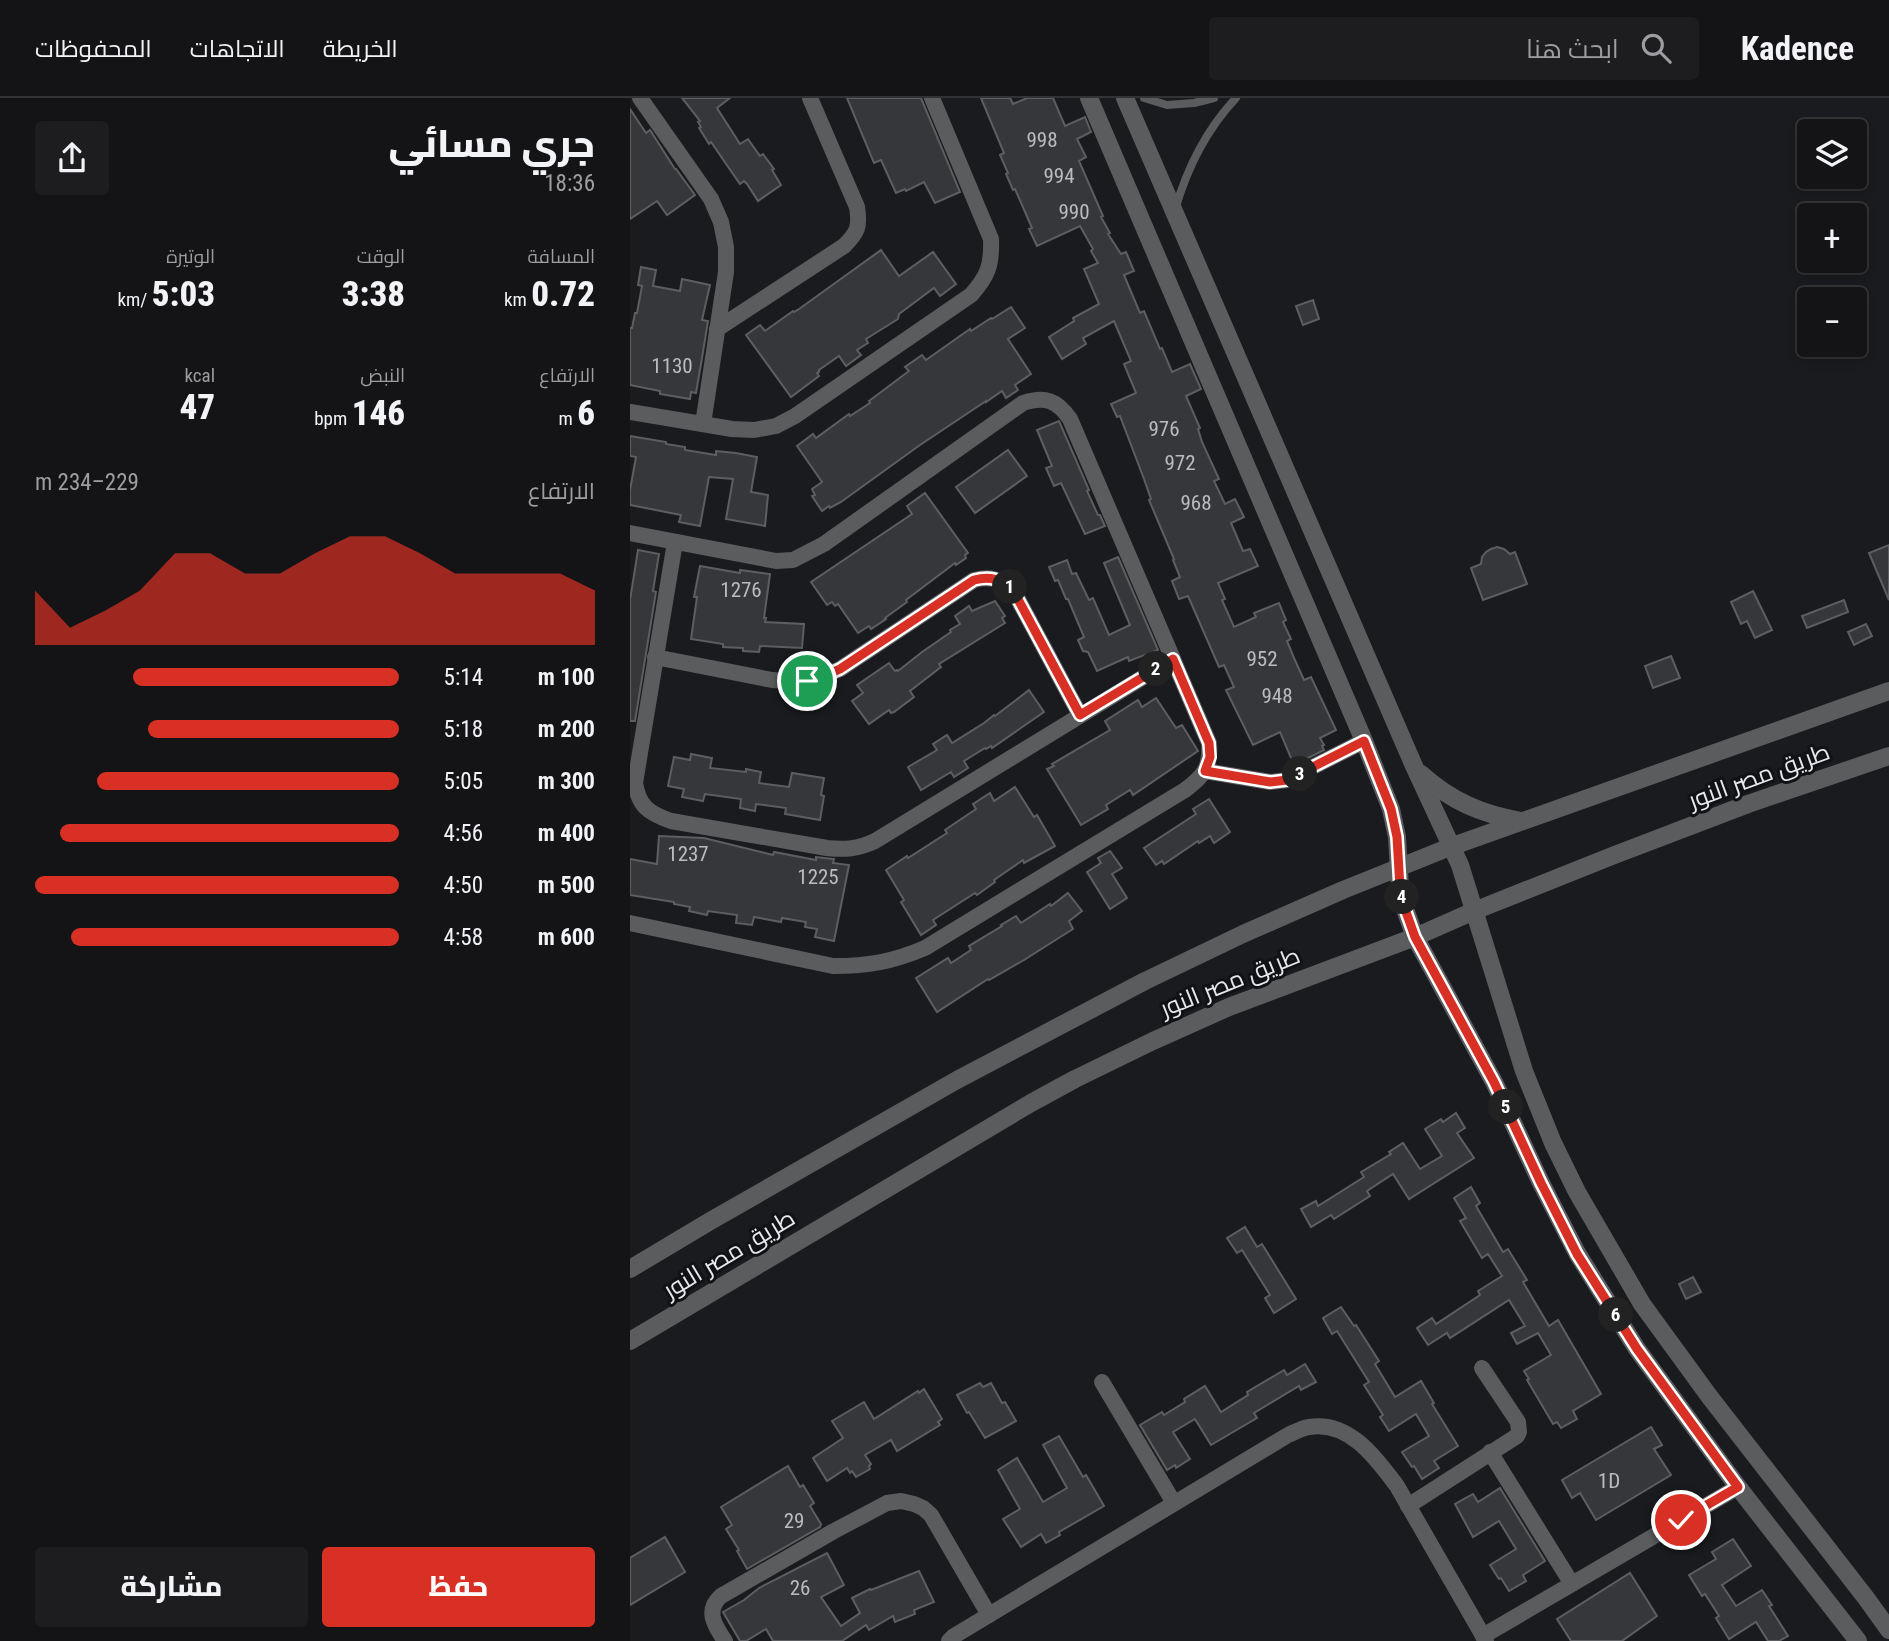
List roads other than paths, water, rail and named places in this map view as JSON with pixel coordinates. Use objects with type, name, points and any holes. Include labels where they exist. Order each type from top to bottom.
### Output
[{"type":"street","points":[[640,98],[711,200],[726,247],[726,272],[703,424]]},
{"type":"street","points":[[717,329],[844,246],[856,234],[859,222],[856,207],[810,98]]},
{"type":"street","points":[[630,412],[754,430],[776,426],[795,416],[971,295],[985,279],[992,260],[991,239],[932,98]]},
{"type":"street","points":[[1089,98],[1391,809],[1397,837],[1400,888],[1415,937],[1494,1082],[1577,1254],[1637,1349],[1738,1487],[1858,1641]]},
{"type":"street","points":[[1125,98],[1467,884],[1524,1071],[1553,1143],[1577,1192],[1642,1304],[1709,1396],[1889,1630]]},
{"type":"street","points":[[630,533],[776,561],[793,559],[824,544],[1023,402],[1050,400],[1062,408],[1070,419],[1209,743],[1210,757],[1205,771],[1185,790],[925,948],[889,961],[832,966],[630,923]]},
{"type":"street","points":[[675,542],[635,783],[637,796],[645,808],[656,816],[671,821],[827,848],[860,848],[1173,659]]},
{"type":"street","points":[[655,657],[772,680],[807,681],[840,669],[974,580],[995,578],[1013,590],[1080,715]]},
{"type":"street","name":"طريق مصر النور","points":[[630,1269],[946,1086],[1047,1031],[1243,934],[1450,847],[1889,691]]},
{"type":"street","points":[[1205,771],[1270,782],[1287,780],[1364,741]]},
{"type":"street","name":"طريق مصر النور","points":[[630,1341],[1031,1103],[1075,1079],[1229,1007],[1415,937],[1474,911],[1748,804],[1889,756]]},
{"type":"street","points":[[1414,766],[1439,790],[1461,803],[1502,818],[1524,822]]},
{"type":"street","points":[[1408,1506],[1520,1432],[1520,1427],[1482,1368]]},
{"type":"street","points":[[1102,1381],[1174,1503]]},
{"type":"street","points":[[949,1641],[1288,1435],[1309,1427],[1331,1427],[1352,1435],[1383,1467],[1397,1486],[1484,1639],[1738,1487]]},
{"type":"street","points":[[1490,1452],[1572,1584]]},
{"type":"street","points":[[724,1641],[716,1629],[711,1611],[722,1596],[845,1525],[887,1503],[901,1501],[923,1508],[931,1515],[989,1615]]},
{"type":"lane","points":[[1144,98],[1167,105],[1214,98]]},
{"type":"lane","points":[[1175,213],[1194,158],[1208,133],[1236,98]]}]
